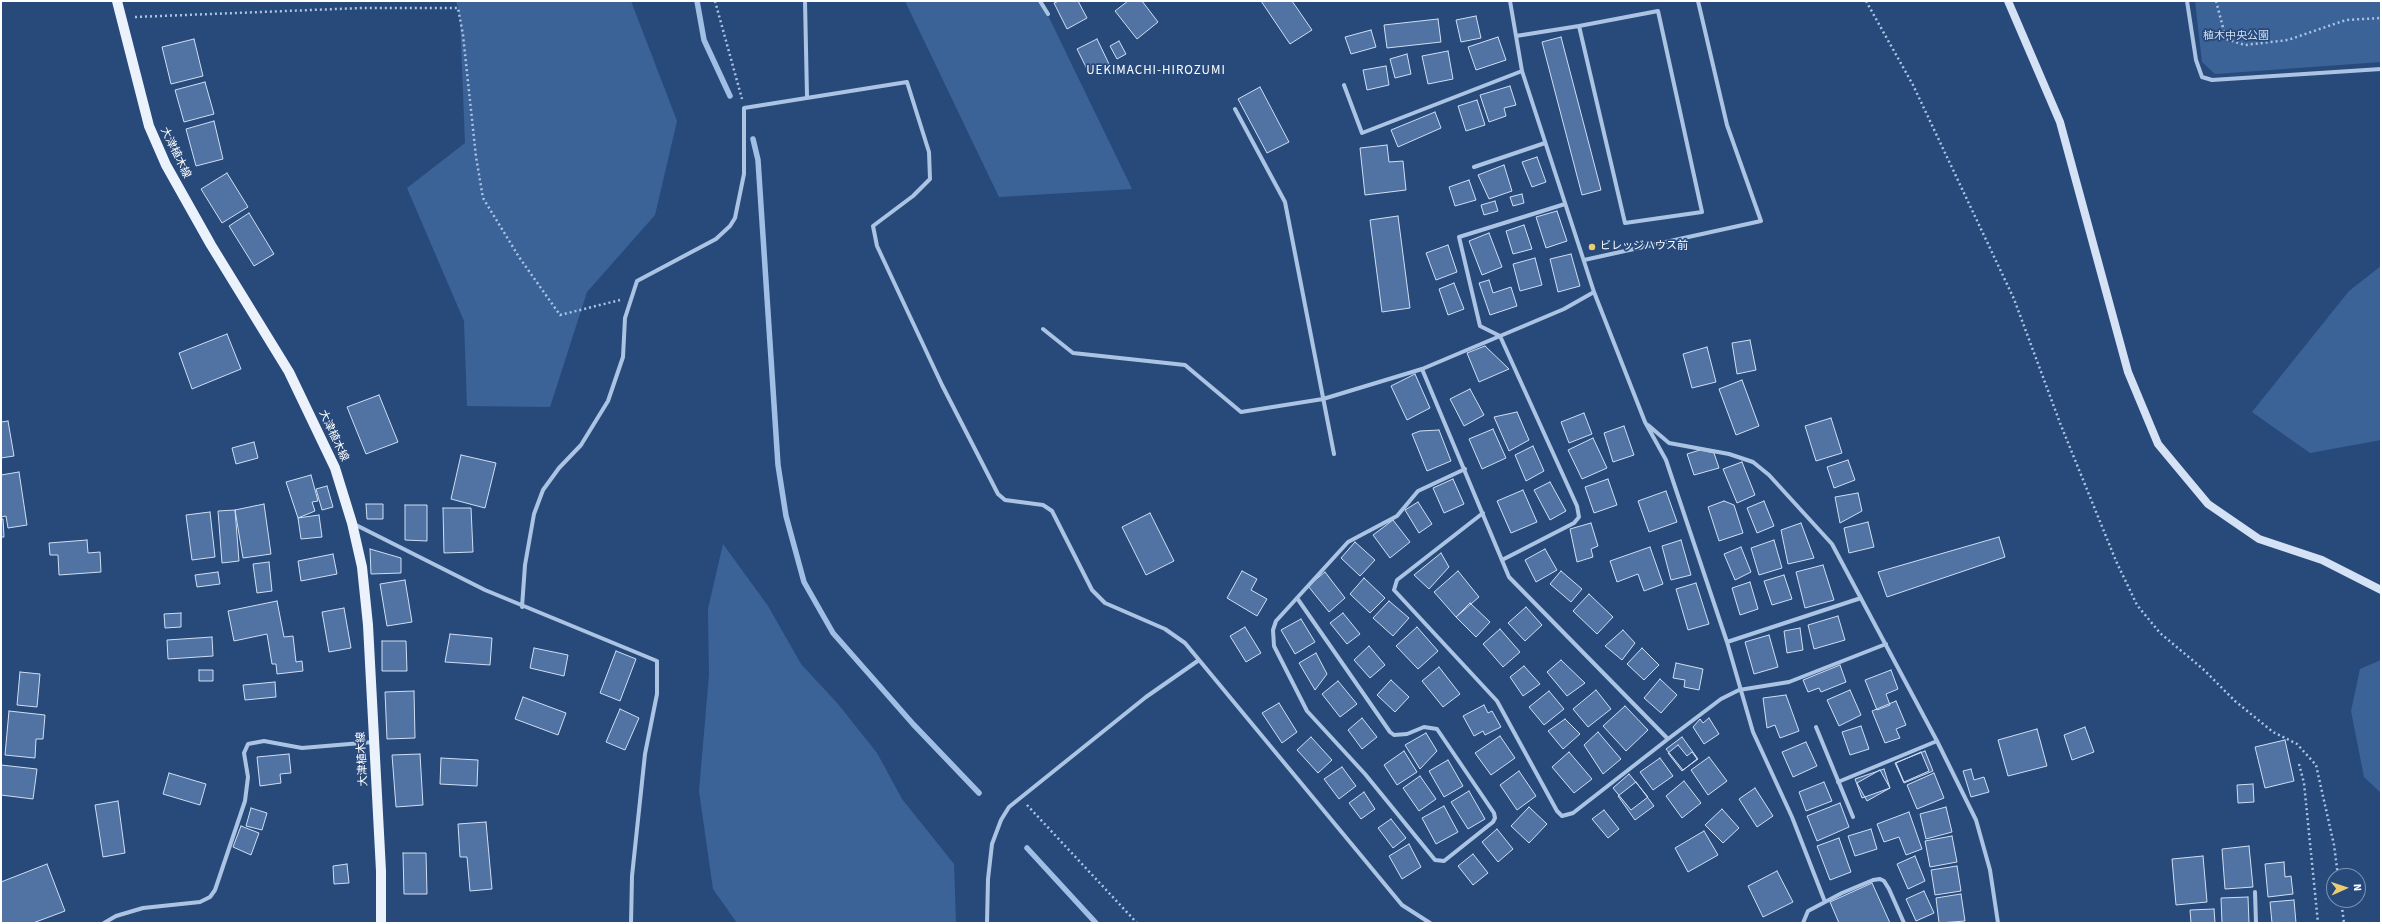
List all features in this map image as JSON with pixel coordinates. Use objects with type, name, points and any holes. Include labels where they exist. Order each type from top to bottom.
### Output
[{"type":"main road","name":"大津植木線","points":[[117,1],[120,18],[149,126],[166,165],[211,245],[289,372],[335,468],[352,523],[362,567],[365,596],[381,871],[381,923]]},
{"type":"street","points":[[804,1],[807,96]]},
{"type":"street","points":[[1040,1],[1048,14]]},
{"type":"street","points":[[1510,1],[1522,71],[1594,292],[1645,422],[1666,460],[1727,642],[1739,690],[1753,732],[1792,817],[1825,902]]},
{"type":"street","points":[[1584,260],[1761,221],[1727,125],[1698,1]]},
{"type":"street","points":[[2008,1],[2060,122],[2128,372],[2158,444],[2208,504],[2259,539],[2322,560],[2381,590]]},
{"type":"street","points":[[2187,1],[2196,60],[2202,77],[2212,80],[2381,69]]},
{"type":"street","points":[[1516,36],[1658,12],[1702,212],[1625,223],[1580,26]]},
{"type":"street","points":[[1344,85],[1362,133],[1522,71]]},
{"type":"street","points":[[522,606],[525,565],[534,514],[543,490],[559,468],[581,446],[608,401],[623,357],[625,318],[637,281],[716,239],[730,226],[735,218],[744,174],[744,108],[807,96],[906,82],[928,152],[930,179],[912,196],[873,226],[877,246],[942,385],[998,494],[1005,500],[1043,505],[1052,511],[1092,590],[1105,603],[1165,629],[1185,643],[1402,905],[1430,923]]},
{"type":"street","points":[[1235,109],[1285,202],[1334,454]]},
{"type":"street","points":[[1474,167],[1545,143]]},
{"type":"street","points":[[1502,560],[1574,523],[1579,517],[1577,506],[1500,336],[1480,326],[1459,237],[1565,204]]},
{"type":"street","points":[[1043,329],[1073,353],[1185,364],[1241,412],[1323,399],[1422,369],[1564,309],[1594,292]]},
{"type":"street","points":[[1422,369],[1509,576],[1668,739]]},
{"type":"street","points":[[1645,422],[1669,443],[1729,454],[1753,462],[1769,475],[1832,544],[1937,741],[1976,820],[1990,870],[1998,923]]},
{"type":"street","points":[[1297,598],[1390,732],[1401,735],[1424,727],[1437,729],[1494,813],[1495,818],[1493,822],[1444,861],[1435,860],[1365,774],[1307,711],[1274,646],[1273,630],[1276,621],[1348,542],[1396,516],[1418,491],[1465,469]]},
{"type":"street","points":[[1482,513],[1397,580],[1394,590],[1497,701],[1557,811],[1562,816],[1573,813],[1721,699],[1739,690],[1789,682],[1886,644]]},
{"type":"street","points":[[352,523],[522,606],[657,661],[657,694],[645,754],[632,876],[630,923]]},
{"type":"street","points":[[1727,642],[1861,598]]},
{"type":"street","points":[[987,923],[988,879],[992,844],[1001,820],[1009,806],[1146,697],[1198,660]]},
{"type":"street","points":[[1816,727],[1853,817]]},
{"type":"street","points":[[104,923],[116,916],[143,908],[200,902],[210,897],[215,890],[245,800],[248,777],[244,752],[248,744],[264,741],[302,748],[374,742]]},
{"type":"street","points":[[1838,782],[1937,741]]},
{"type":"street","points":[[1803,923],[1808,912],[1825,902],[1873,880],[1880,879],[1884,881],[1889,889],[1904,923]]},
{"type":"street","points":[[2255,892],[2256,923]]},
{"type":"path","points":[[716,1],[744,108]]},
{"type":"path","points":[[1866,1],[1913,85],[2014,299],[2069,444],[2116,561],[2137,605],[2160,633],[2203,669],[2235,701],[2273,732],[2297,744],[2316,765],[2334,845],[2337,868]]},
{"type":"path","points":[[2216,1],[2226,40],[2245,45],[2288,40],[2346,20],[2381,18]]},
{"type":"path","points":[[120,18],[362,8],[458,8],[463,34],[476,157],[483,198],[519,257],[560,315],[632,297]]},
{"type":"path","points":[[2299,764],[2304,784],[2318,923]]},
{"type":"path","points":[[1020,798],[1137,923]]},
{"type":"path","points":[[2342,908],[2344,923]]},
{"type":"green space","points":[[456,1],[631,1],[677,121],[655,215],[587,292],[550,407],[467,406],[464,321],[407,188],[465,143],[460,16]]},
{"type":"green space","points":[[905,1],[1041,1],[1132,189],[999,197]]},
{"type":"green space","name":"植木中央公園","points":[[2195,1],[2381,1],[2381,62],[2215,74],[2202,62]]},
{"type":"green space","points":[[2381,266],[2381,440],[2310,453],[2252,412],[2349,291]]},
{"type":"green space","points":[[723,544],[768,606],[801,664],[838,704],[877,753],[902,799],[954,864],[956,923],[737,923],[713,889],[699,791],[709,675],[708,609]]},
{"type":"green space","points":[[2381,660],[2381,793],[2364,777],[2351,711],[2360,669]]},
{"type":"building","points":[[1059,1],[1078,1],[1087,18],[1067,29],[1054,3]]},
{"type":"building","points":[[1128,1],[1142,1],[1158,22],[1137,39],[1115,11]]},
{"type":"building","points":[[1261,1],[1292,1],[1312,30],[1290,44]]},
{"type":"building","points":[[1476,16],[1481,38],[1461,42],[1456,20]]},
{"type":"building","points":[[1438,19],[1441,42],[1387,48],[1384,25]]},
{"type":"building","points":[[1371,30],[1376,47],[1351,54],[1345,37]]},
{"type":"building","points":[[1498,37],[1506,60],[1476,70],[1468,47]]},
{"type":"building","points":[[1561,37],[1601,190],[1582,195],[1542,42]]},
{"type":"building","points":[[194,39],[203,76],[171,84],[162,47]]},
{"type":"building","points":[[1097,39],[1109,64],[1089,73],[1077,49]]},
{"type":"building","points":[[1119,41],[1126,54],[1117,59],[1110,46]]},
{"type":"building","points":[[1448,51],[1453,79],[1428,84],[1422,56]]},
{"type":"building","points":[[1407,54],[1411,74],[1395,78],[1390,59]]},
{"type":"building","points":[[1386,66],[1389,85],[1367,90],[1363,70]]},
{"type":"building","points":[[205,82],[214,114],[184,122],[175,90]]},
{"type":"building","points":[[1510,86],[1516,105],[1504,108],[1506,116],[1489,122],[1480,95]]},
{"type":"building","points":[[1260,87],[1289,142],[1267,153],[1238,99]]},
{"type":"building","points":[[1477,100],[1485,125],[1466,131],[1458,106]]},
{"type":"building","points":[[1435,112],[1441,128],[1398,147],[1391,130]]},
{"type":"building","points":[[214,121],[223,159],[196,166],[186,129]]},
{"type":"building","points":[[1387,145],[1389,162],[1403,161],[1406,190],[1365,195],[1360,148]]},
{"type":"building","points":[[1537,157],[1546,182],[1532,187],[1522,162]]},
{"type":"building","points":[[1504,165],[1512,191],[1489,199],[1478,175]]},
{"type":"building","points":[[227,173],[248,207],[222,223],[201,189]]},
{"type":"building","points":[[1469,180],[1476,200],[1455,206],[1449,187]]},
{"type":"building","points":[[1522,194],[1524,203],[1513,206],[1510,197]]},
{"type":"building","points":[[1495,201],[1498,211],[1484,215],[1481,205]]},
{"type":"building","points":[[1557,211],[1567,241],[1546,248],[1536,217]]},
{"type":"building","points":[[249,213],[274,254],[254,266],[229,226]]},
{"type":"building","points":[[1398,216],[1410,308],[1382,312],[1370,220]]},
{"type":"building","points":[[1524,225],[1532,249],[1513,254],[1506,231]]},
{"type":"building","points":[[1489,233],[1502,267],[1482,275],[1469,241]]},
{"type":"building","points":[[1448,245],[1457,272],[1436,280],[1426,253]]},
{"type":"building","points":[[1571,254],[1580,286],[1558,292],[1550,259]]},
{"type":"building","points":[[1535,258],[1542,285],[1520,291],[1513,264]]},
{"type":"building","points":[[1489,280],[1493,293],[1511,287],[1517,306],[1490,315],[1479,283]]},
{"type":"building","points":[[1454,283],[1464,309],[1448,315],[1439,289]]},
{"type":"building","points":[[227,334],[241,369],[192,389],[179,353]]},
{"type":"building","points":[[1750,340],[1756,370],[1737,374],[1732,343]]},
{"type":"building","points":[[1485,346],[1509,369],[1479,382],[1467,353]]},
{"type":"building","points":[[1707,347],[1716,382],[1692,388],[1683,354]]},
{"type":"building","points":[[1415,374],[1430,408],[1407,420],[1391,386]]},
{"type":"building","points":[[1742,380],[1759,426],[1736,435],[1719,389]]},
{"type":"building","points":[[1470,389],[1484,415],[1464,426],[1450,399]]},
{"type":"building","points":[[379,395],[398,442],[366,454],[347,407]]},
{"type":"building","points":[[1517,412],[1529,440],[1509,451],[1494,417]]},
{"type":"building","points":[[1584,413],[1592,434],[1569,443],[1561,422]]},
{"type":"building","points":[[1831,418],[1842,453],[1816,461],[1805,426]]},
{"type":"building","points":[[8,421],[14,456],[1,458],[1,422]]},
{"type":"building","points":[[1624,426],[1634,455],[1613,462],[1604,433]]},
{"type":"building","points":[[1493,429],[1506,458],[1482,469],[1469,439]]},
{"type":"building","points":[[1439,430],[1451,461],[1427,471],[1412,434],[1420,431]]},
{"type":"building","points":[[1593,438],[1607,468],[1582,479],[1568,450]]},
{"type":"building","points":[[254,442],[258,458],[236,464],[232,448]]},
{"type":"building","points":[[1533,446],[1544,471],[1526,481],[1515,455]]},
{"type":"building","points":[[1700,450],[1714,453],[1719,468],[1694,475],[1687,454]]},
{"type":"building","points":[[461,455],[496,463],[485,508],[451,499]]},
{"type":"building","points":[[1848,460],[1855,480],[1834,488],[1827,467]]},
{"type":"building","points":[[1742,462],[1755,495],[1737,503],[1723,469]]},
{"type":"building","points":[[19,472],[27,525],[8,528],[6,516],[1,517],[1,475]]},
{"type":"building","points":[[311,475],[318,501],[312,502],[315,511],[298,518],[286,482]]},
{"type":"building","points":[[1453,479],[1464,504],[1444,513],[1433,488]]},
{"type":"building","points":[[1608,479],[1617,505],[1594,513],[1585,487]]},
{"type":"building","points":[[1550,482],[1566,511],[1550,520],[1534,490]]},
{"type":"building","points":[[327,486],[333,507],[322,510],[316,489]]},
{"type":"building","points":[[1523,490],[1537,522],[1511,533],[1497,501]]},
{"type":"building","points":[[1666,491],[1677,522],[1649,532],[1638,501]]},
{"type":"building","points":[[1858,493],[1862,511],[1840,523],[1835,497]]},
{"type":"building","points":[[1724,501],[1734,505],[1743,533],[1719,541],[1708,507]]},
{"type":"building","points":[[1764,501],[1774,526],[1757,533],[1747,508]]},
{"type":"building","points":[[1418,502],[1432,524],[1419,533],[1405,510]]},
{"type":"building","points":[[264,504],[271,554],[243,558],[235,510]]},
{"type":"building","points":[[366,504],[383,504],[383,519],[367,519]]},
{"type":"building","points":[[405,505],[427,505],[427,541],[405,540]]},
{"type":"building","points":[[443,508],[471,508],[473,552],[444,553]]},
{"type":"building","points":[[235,510],[239,561],[222,563],[218,511]]},
{"type":"building","points":[[210,512],[215,557],[192,560],[186,515]]},
{"type":"building","points":[[1150,513],[1174,561],[1146,575],[1122,527]]},
{"type":"building","points":[[319,515],[322,537],[301,539],[298,518]]},
{"type":"building","points":[[1,519],[3,519],[4,537],[1,537]]},
{"type":"building","points":[[1393,520],[1410,542],[1390,558],[1373,535]]},
{"type":"building","points":[[1868,522],[1874,547],[1849,553],[1844,528]]},
{"type":"building","points":[[1591,523],[1598,546],[1591,549],[1593,557],[1577,562],[1570,529]]},
{"type":"building","points":[[1801,523],[1814,558],[1788,564],[1781,530]]},
{"type":"building","points":[[1999,537],[2005,557],[1887,597],[1878,572]]},
{"type":"building","points":[[87,540],[88,553],[100,552],[101,572],[59,575],[58,555],[50,555],[49,543]]},
{"type":"building","points":[[1681,540],[1691,575],[1671,580],[1662,546]]},
{"type":"building","points":[[1774,540],[1782,568],[1759,575],[1751,548]]},
{"type":"building","points":[[1355,542],[1375,560],[1360,576],[1341,558]]},
{"type":"building","points":[[1650,547],[1663,584],[1644,591],[1638,574],[1617,582],[1610,561]]},
{"type":"building","points":[[1741,547],[1751,572],[1735,580],[1724,554]]},
{"type":"building","points":[[370,549],[401,558],[401,573],[371,574]]},
{"type":"building","points":[[1545,549],[1557,570],[1536,582],[1525,560]]},
{"type":"building","points":[[1441,553],[1449,567],[1429,589],[1414,575]]},
{"type":"building","points":[[333,554],[337,574],[301,581],[298,561]]},
{"type":"building","points":[[269,562],[272,591],[257,593],[253,564]]},
{"type":"building","points":[[1823,565],[1834,600],[1805,608],[1796,572]]},
{"type":"building","points":[[1242,571],[1257,579],[1251,590],[1267,599],[1257,616],[1227,598]]},
{"type":"building","points":[[1458,571],[1479,597],[1456,617],[1434,592]]},
{"type":"building","points":[[1561,571],[1582,589],[1571,602],[1550,584]]},
{"type":"building","points":[[218,572],[220,584],[197,587],[195,575]]},
{"type":"building","points":[[1325,572],[1345,598],[1329,612],[1308,586]]},
{"type":"building","points":[[1784,575],[1792,599],[1772,605],[1764,581]]},
{"type":"building","points":[[1364,578],[1385,598],[1370,613],[1350,594]]},
{"type":"building","points":[[405,580],[412,622],[387,626],[380,584]]},
{"type":"building","points":[[1750,582],[1758,609],[1740,615],[1732,588]]},
{"type":"building","points":[[1696,583],[1709,624],[1688,630],[1676,589]]},
{"type":"building","points":[[1589,594],[1613,617],[1597,634],[1573,611]]},
{"type":"building","points":[[277,601],[284,637],[293,636],[296,662],[302,661],[303,671],[277,674],[276,664],[272,664],[267,634],[234,641],[228,611]]},
{"type":"building","points":[[1389,601],[1409,618],[1393,636],[1373,618]]},
{"type":"building","points":[[1470,603],[1490,622],[1476,637],[1456,617]]},
{"type":"building","points":[[1526,607],[1542,625],[1525,641],[1508,623]]},
{"type":"building","points":[[344,608],[351,648],[329,652],[322,612]]},
{"type":"building","points":[[181,613],[181,627],[165,628],[164,614]]},
{"type":"building","points":[[1343,613],[1360,634],[1347,644],[1330,623]]},
{"type":"building","points":[[1838,616],[1845,640],[1814,649],[1808,625]]},
{"type":"building","points":[[1301,619],[1315,642],[1295,654],[1281,630]]},
{"type":"building","points":[[1245,627],[1261,653],[1246,662],[1230,636]]},
{"type":"building","points":[[1417,627],[1438,651],[1418,669],[1396,646]]},
{"type":"building","points":[[1800,628],[1803,650],[1787,653],[1784,631]]},
{"type":"building","points":[[1500,629],[1520,652],[1503,667],[1483,644]]},
{"type":"building","points":[[1623,630],[1635,643],[1622,660],[1605,646]]},
{"type":"building","points":[[450,634],[492,638],[490,665],[445,662]]},
{"type":"building","points":[[1769,635],[1778,667],[1754,674],[1745,642]]},
{"type":"building","points":[[212,637],[213,656],[168,659],[167,640]]},
{"type":"building","points":[[382,641],[406,641],[407,671],[382,671]]},
{"type":"building","points":[[1369,646],[1385,665],[1370,678],[1354,660]]},
{"type":"building","points":[[534,648],[568,655],[564,676],[530,668]]},
{"type":"building","points":[[1642,648],[1659,665],[1644,680],[1627,664]]},
{"type":"building","points":[[616,651],[636,659],[620,701],[600,693]]},
{"type":"building","points":[[1316,653],[1327,674],[1315,690],[1299,663]]},
{"type":"building","points":[[1561,660],[1585,683],[1567,696],[1547,672]]},
{"type":"building","points":[[1676,663],[1703,669],[1699,690],[1684,687],[1685,680],[1673,678]]},
{"type":"building","points":[[1840,665],[1846,682],[1821,692],[1819,688],[1808,692],[1803,680]]},
{"type":"building","points":[[1524,666],[1540,684],[1523,696],[1510,677]]},
{"type":"building","points":[[1439,667],[1460,694],[1443,707],[1422,681]]},
{"type":"building","points":[[199,670],[213,670],[213,681],[199,681]]},
{"type":"building","points":[[1891,670],[1898,689],[1886,694],[1890,705],[1877,710],[1865,680]]},
{"type":"building","points":[[20,672],[40,674],[37,707],[17,705]]},
{"type":"building","points":[[1660,679],[1677,695],[1661,713],[1644,698]]},
{"type":"building","points":[[1391,680],[1409,697],[1395,712],[1377,695]]},
{"type":"building","points":[[1338,681],[1357,704],[1340,717],[1322,694]]},
{"type":"building","points":[[275,682],[276,697],[245,700],[243,685]]},
{"type":"building","points":[[1596,690],[1611,709],[1588,727],[1573,709]]},
{"type":"building","points":[[1850,690],[1861,715],[1839,726],[1827,700]]},
{"type":"building","points":[[414,691],[415,738],[387,739],[385,692]]},
{"type":"building","points":[[1549,691],[1564,709],[1544,725],[1529,707]]},
{"type":"building","points":[[1786,695],[1799,731],[1780,738],[1775,725],[1767,728],[1763,698]]},
{"type":"building","points":[[523,697],[566,713],[558,735],[515,719]]},
{"type":"building","points":[[1896,701],[1906,725],[1896,729],[1900,738],[1885,743],[1872,711]]},
{"type":"building","points":[[1279,703],[1297,732],[1282,743],[1262,713]]},
{"type":"building","points":[[1484,705],[1488,713],[1492,711],[1501,727],[1485,735],[1483,731],[1474,736],[1463,716]]},
{"type":"building","points":[[1625,706],[1648,730],[1626,751],[1603,726]]},
{"type":"building","points":[[620,709],[639,718],[625,750],[606,742]]},
{"type":"building","points":[[9,711],[45,715],[43,739],[36,739],[35,758],[5,755]]},
{"type":"building","points":[[1362,718],[1377,737],[1362,749],[1348,730]]},
{"type":"building","points":[[1709,718],[1719,734],[1704,744],[1693,727],[1700,719],[1703,723]]},
{"type":"building","points":[[1565,719],[1580,734],[1563,749],[1548,731]]},
{"type":"building","points":[[1861,726],[1869,749],[1850,755],[1842,732]]},
{"type":"building","points":[[2085,727],[2094,752],[2072,760],[2064,735]]},
{"type":"building","points":[[2037,729],[2047,766],[2008,776],[1998,740]]},
{"type":"building","points":[[1598,732],[1621,759],[1603,774],[1584,745]]},
{"type":"building","points":[[1426,733],[1437,751],[1420,769],[1405,745]]},
{"type":"building","points":[[1500,736],[1515,758],[1491,775],[1475,753]]},
{"type":"building","points":[[1311,737],[1332,760],[1318,773],[1297,750]]},
{"type":"building","points":[[1682,737],[1698,759],[1683,770],[1666,749]]},
{"type":"building","points":[[2285,740],[2294,781],[2265,788],[2255,747]]},
{"type":"building","points":[[1806,742],[1817,766],[1793,777],[1782,752]]},
{"type":"building","points":[[1678,745],[1687,756],[1692,752],[1697,759],[1682,771],[1668,753]]},
{"type":"building","points":[[1404,751],[1417,772],[1397,785],[1384,765]]},
{"type":"building","points":[[1925,751],[1933,771],[1904,783],[1895,763]]},
{"type":"building","points":[[1569,752],[1592,779],[1574,793],[1552,767]]},
{"type":"building","points":[[1921,752],[1929,771],[1904,782],[1896,763]]},
{"type":"building","points":[[289,754],[291,773],[280,774],[281,783],[260,786],[257,757]]},
{"type":"building","points":[[420,754],[423,805],[396,807],[392,755]]},
{"type":"building","points":[[1709,757],[1727,781],[1708,795],[1691,770]]},
{"type":"building","points":[[441,758],[478,760],[477,786],[440,784]]},
{"type":"building","points":[[1660,758],[1673,776],[1653,790],[1640,772]]},
{"type":"building","points":[[1448,760],[1463,786],[1444,797],[1429,771]]},
{"type":"building","points":[[1,765],[37,769],[33,799],[1,795]]},
{"type":"building","points":[[1342,767],[1356,786],[1339,799],[1324,779]]},
{"type":"building","points":[[1884,769],[1890,788],[1862,798],[1855,779]]},
{"type":"building","points":[[1971,769],[1974,780],[1984,777],[1989,792],[1971,797],[1963,771]]},
{"type":"building","points":[[1880,770],[1890,788],[1867,801],[1857,783]]},
{"type":"building","points":[[1519,771],[1536,796],[1517,810],[1500,785]]},
{"type":"building","points":[[169,773],[206,784],[200,805],[163,794]]},
{"type":"building","points":[[1934,773],[1944,798],[1917,809],[1907,785]]},
{"type":"building","points":[[1629,774],[1648,797],[1631,810],[1613,788]]},
{"type":"building","points":[[1420,776],[1436,799],[1419,811],[1403,788]]},
{"type":"building","points":[[1684,781],[1701,803],[1682,818],[1666,796]]},
{"type":"building","points":[[1636,782],[1654,806],[1635,820],[1618,796]]},
{"type":"building","points":[[1824,782],[1832,801],[1806,811],[1799,792]]},
{"type":"building","points":[[2253,784],[2254,802],[2238,803],[2237,785]]},
{"type":"building","points":[[1755,788],[1773,816],[1757,827],[1739,799]]},
{"type":"building","points":[[1469,791],[1485,819],[1468,829],[1451,802]]},
{"type":"building","points":[[1364,792],[1375,809],[1361,819],[1349,803]]},
{"type":"building","points":[[118,801],[125,853],[103,857],[95,805]]},
{"type":"building","points":[[1840,803],[1849,827],[1817,841],[1807,816]]},
{"type":"building","points":[[1444,806],[1458,832],[1436,844],[1422,818]]},
{"type":"building","points":[[1529,807],[1547,824],[1529,843],[1511,826]]},
{"type":"building","points":[[1946,807],[1952,832],[1926,839],[1920,814]]},
{"type":"building","points":[[251,808],[267,813],[262,830],[246,826]]},
{"type":"building","points":[[1722,809],[1739,828],[1723,843],[1705,825]]},
{"type":"building","points":[[1604,810],[1619,829],[1608,838],[1592,819]]},
{"type":"building","points":[[1909,812],[1922,849],[1906,855],[1899,837],[1884,842],[1877,824]]},
{"type":"building","points":[[1391,819],[1406,838],[1393,848],[1378,828]]},
{"type":"building","points":[[486,822],[492,889],[470,891],[467,857],[460,857],[458,824]]},
{"type":"building","points":[[241,826],[259,833],[251,855],[233,847]]},
{"type":"building","points":[[1497,829],[1513,849],[1498,862],[1482,842]]},
{"type":"building","points":[[1871,829],[1877,849],[1855,856],[1848,836]]},
{"type":"building","points":[[1704,831],[1718,855],[1688,872],[1675,848]]},
{"type":"building","points":[[1952,836],[1957,862],[1930,867],[1925,841]]},
{"type":"building","points":[[1839,838],[1851,872],[1830,880],[1817,846]]},
{"type":"building","points":[[1409,844],[1421,867],[1402,879],[1389,856]]},
{"type":"building","points":[[2249,846],[2253,887],[2225,889],[2222,849]]},
{"type":"building","points":[[403,853],[426,853],[427,894],[404,894]]},
{"type":"building","points":[[1473,854],[1488,873],[1473,885],[1458,866]]},
{"type":"building","points":[[1915,856],[1925,881],[1908,889],[1897,864]]},
{"type":"building","points":[[2203,856],[2207,902],[2176,905],[2172,859]]},
{"type":"building","points":[[2284,862],[2285,877],[2291,876],[2293,894],[2268,897],[2265,864]]},
{"type":"building","points":[[47,864],[65,911],[33,923],[1,923],[1,882]]},
{"type":"building","points":[[347,864],[349,883],[334,884],[333,866]]},
{"type":"building","points":[[1957,866],[1961,891],[1935,895],[1931,870]]},
{"type":"building","points":[[1777,871],[1793,902],[1763,917],[1748,886]]},
{"type":"building","points":[[1872,883],[1890,923],[1839,923],[1830,902]]},
{"type":"building","points":[[1924,891],[1934,913],[1916,921],[1906,899]]},
{"type":"building","points":[[1961,894],[1965,921],[1939,923],[1936,898]]},
{"type":"building","points":[[2248,897],[2249,923],[2222,923],[2221,898]]},
{"type":"building","points":[[2294,900],[2296,923],[2272,923],[2270,902]]},
{"type":"building","points":[[2214,909],[2215,923],[2191,923],[2190,910]]},
{"type":"waterway","points":[[697,1],[704,40],[730,96]]},
{"type":"waterway","points":[[753,139],[758,160],[778,465],[786,516],[804,582],[833,633],[913,724],[979,793]]},
{"type":"waterway","points":[[1027,848],[1096,923]]},
{"type":"place","name":"ビレッジハウス前","points":[[1592,247]]},
{"type":"district","name":"UEKIMACHI-HIROZUMI","points":[[1156,71]]}]
